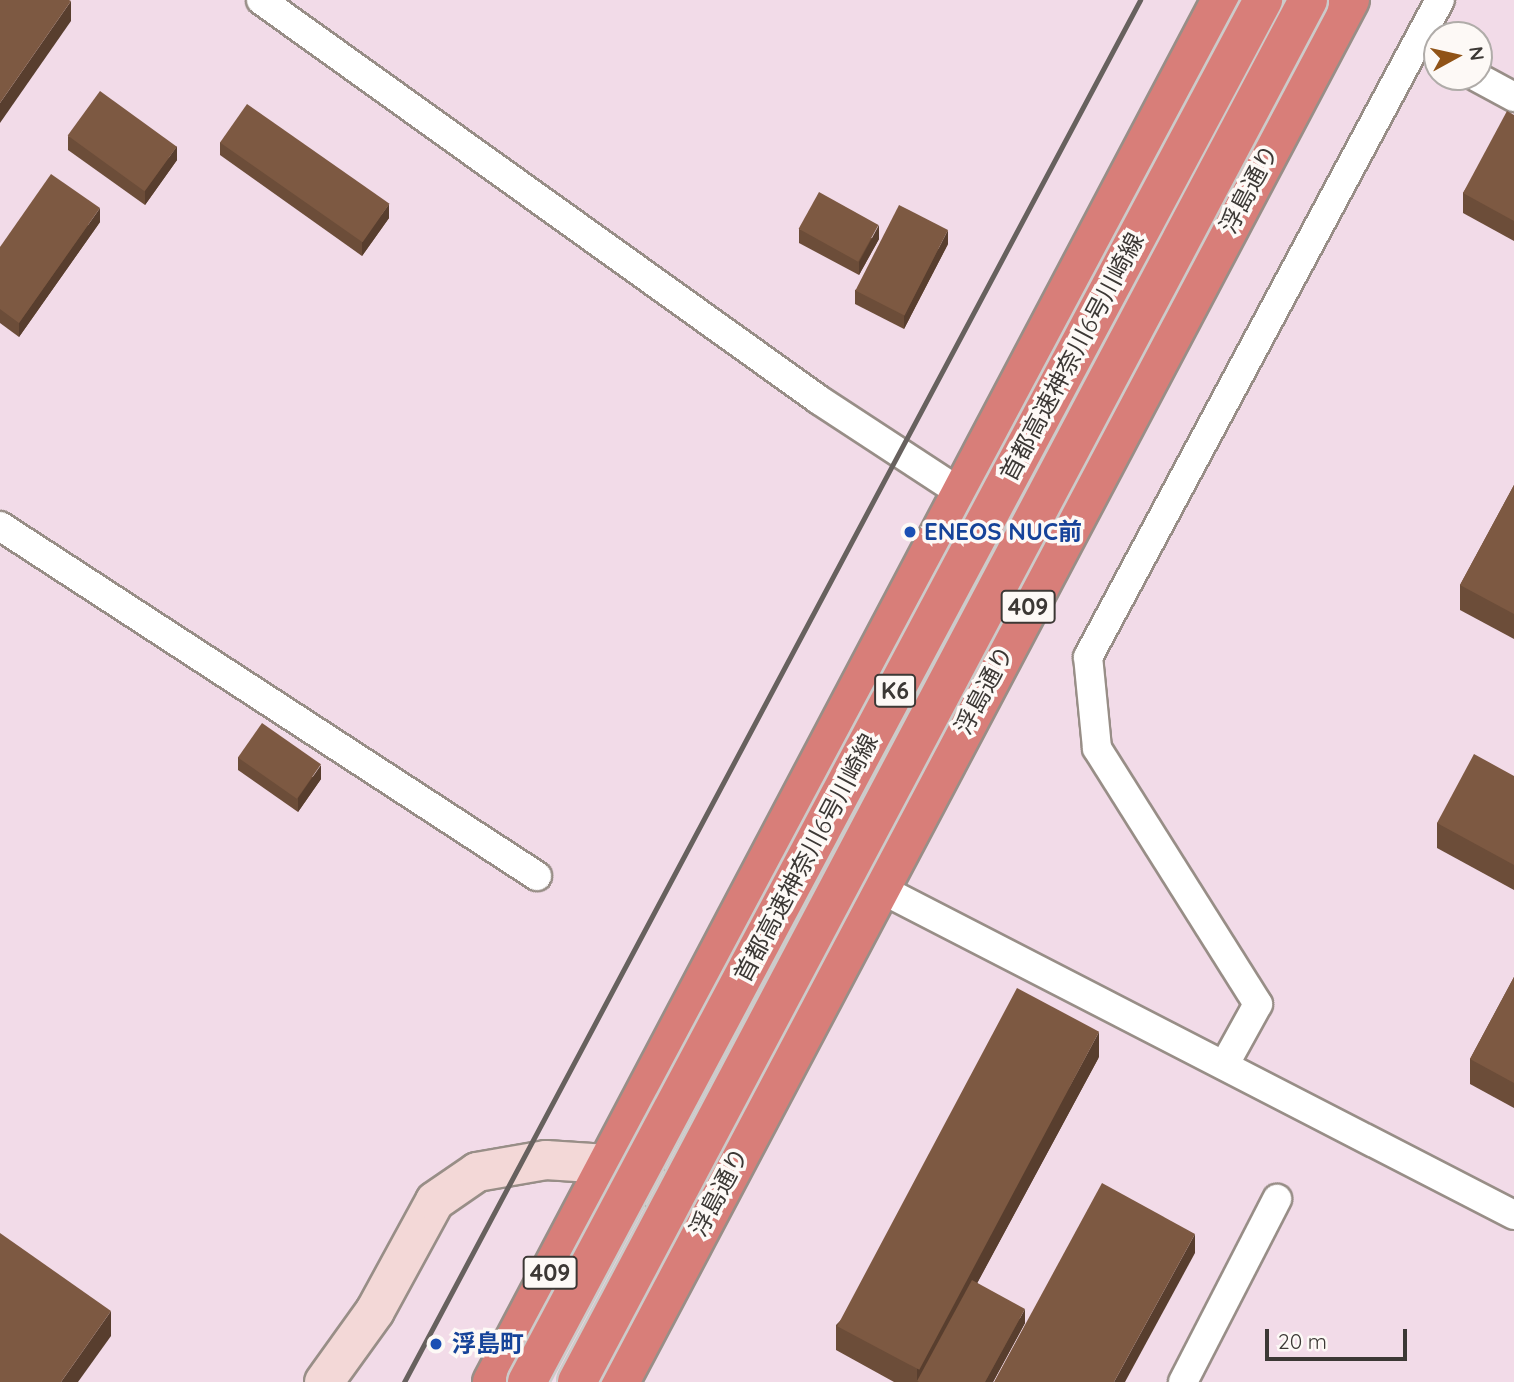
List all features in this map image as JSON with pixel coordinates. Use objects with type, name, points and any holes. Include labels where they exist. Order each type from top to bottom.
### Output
[{"type":"highway","name":"409","points":[[492,1382],[1220,0]]},
{"type":"highway","name":"首都高速神奈川6号川崎線","points":[[527,1382],[1263,0]]},
{"type":"highway","name":"首都高速神奈川6号川崎線","points":[[577,1382],[1308,0]]},
{"type":"highway","name":"浮島通り","points":[[620,1382],[1350,0]]},
{"type":"street","points":[[324,1382],[375,1311],[435,1201],[488,1170],[546,1160],[607,1164],[708,1215]]},
{"type":"lane","points":[[261,0],[819,400],[961,493]]},
{"type":"lane","points":[[1435,21],[1440,0]]},
{"type":"lane","points":[[1227,1062],[1258,1004],[1097,748],[1088,657],[1423,57]]},
{"type":"lane","points":[[1493,86],[1514,97]]},
{"type":"lane","points":[[0,526],[88,589],[537,876]]},
{"type":"lane","points":[[879,888],[1227,1062],[1514,1215]]},
{"type":"lane","points":[[1183,1382],[1277,1199]]},
{"type":"shaded area","points":[[0,0],[1514,0],[1514,1382],[0,1382]]},
{"type":"building","points":[[0,0],[71,1],[0,103]]},
{"type":"building","points":[[100,91],[177,147],[145,191],[68,135]]},
{"type":"building","points":[[247,104],[390,204],[363,242],[220,143]]},
{"type":"building","points":[[1507,111],[1514,115],[1514,221],[1463,193]]},
{"type":"building","points":[[51,174],[100,208],[19,323],[0,309],[0,247]]},
{"type":"building","points":[[819,192],[878,225],[858,262],[799,229]]},
{"type":"building","points":[[899,205],[948,230],[904,316],[855,291]]},
{"type":"building","points":[[1514,485],[1514,614],[1460,585]]},
{"type":"building","points":[[262,723],[321,764],[297,799],[238,757]]},
{"type":"building","points":[[1474,754],[1514,776],[1514,865],[1437,823]]},
{"type":"building","points":[[1514,977],[1514,1083],[1470,1059]]},
{"type":"building","points":[[1017,988],[1099,1032],[919,1370],[837,1326]]},
{"type":"building","points":[[1102,1183],[1195,1234],[1114,1382],[994,1382]]},
{"type":"building","points":[[0,1233],[111,1311],[61,1382],[0,1382]]},
{"type":"building","points":[[972,1280],[1025,1309],[985,1382],[917,1381]]},
{"type":"railway","points":[[404,1382],[1140,0]]},
{"type":"place","name":"ENEOS NUC前","points":[[910,532]]},
{"type":"place","name":"浮島町","points":[[436,1344]]}]
